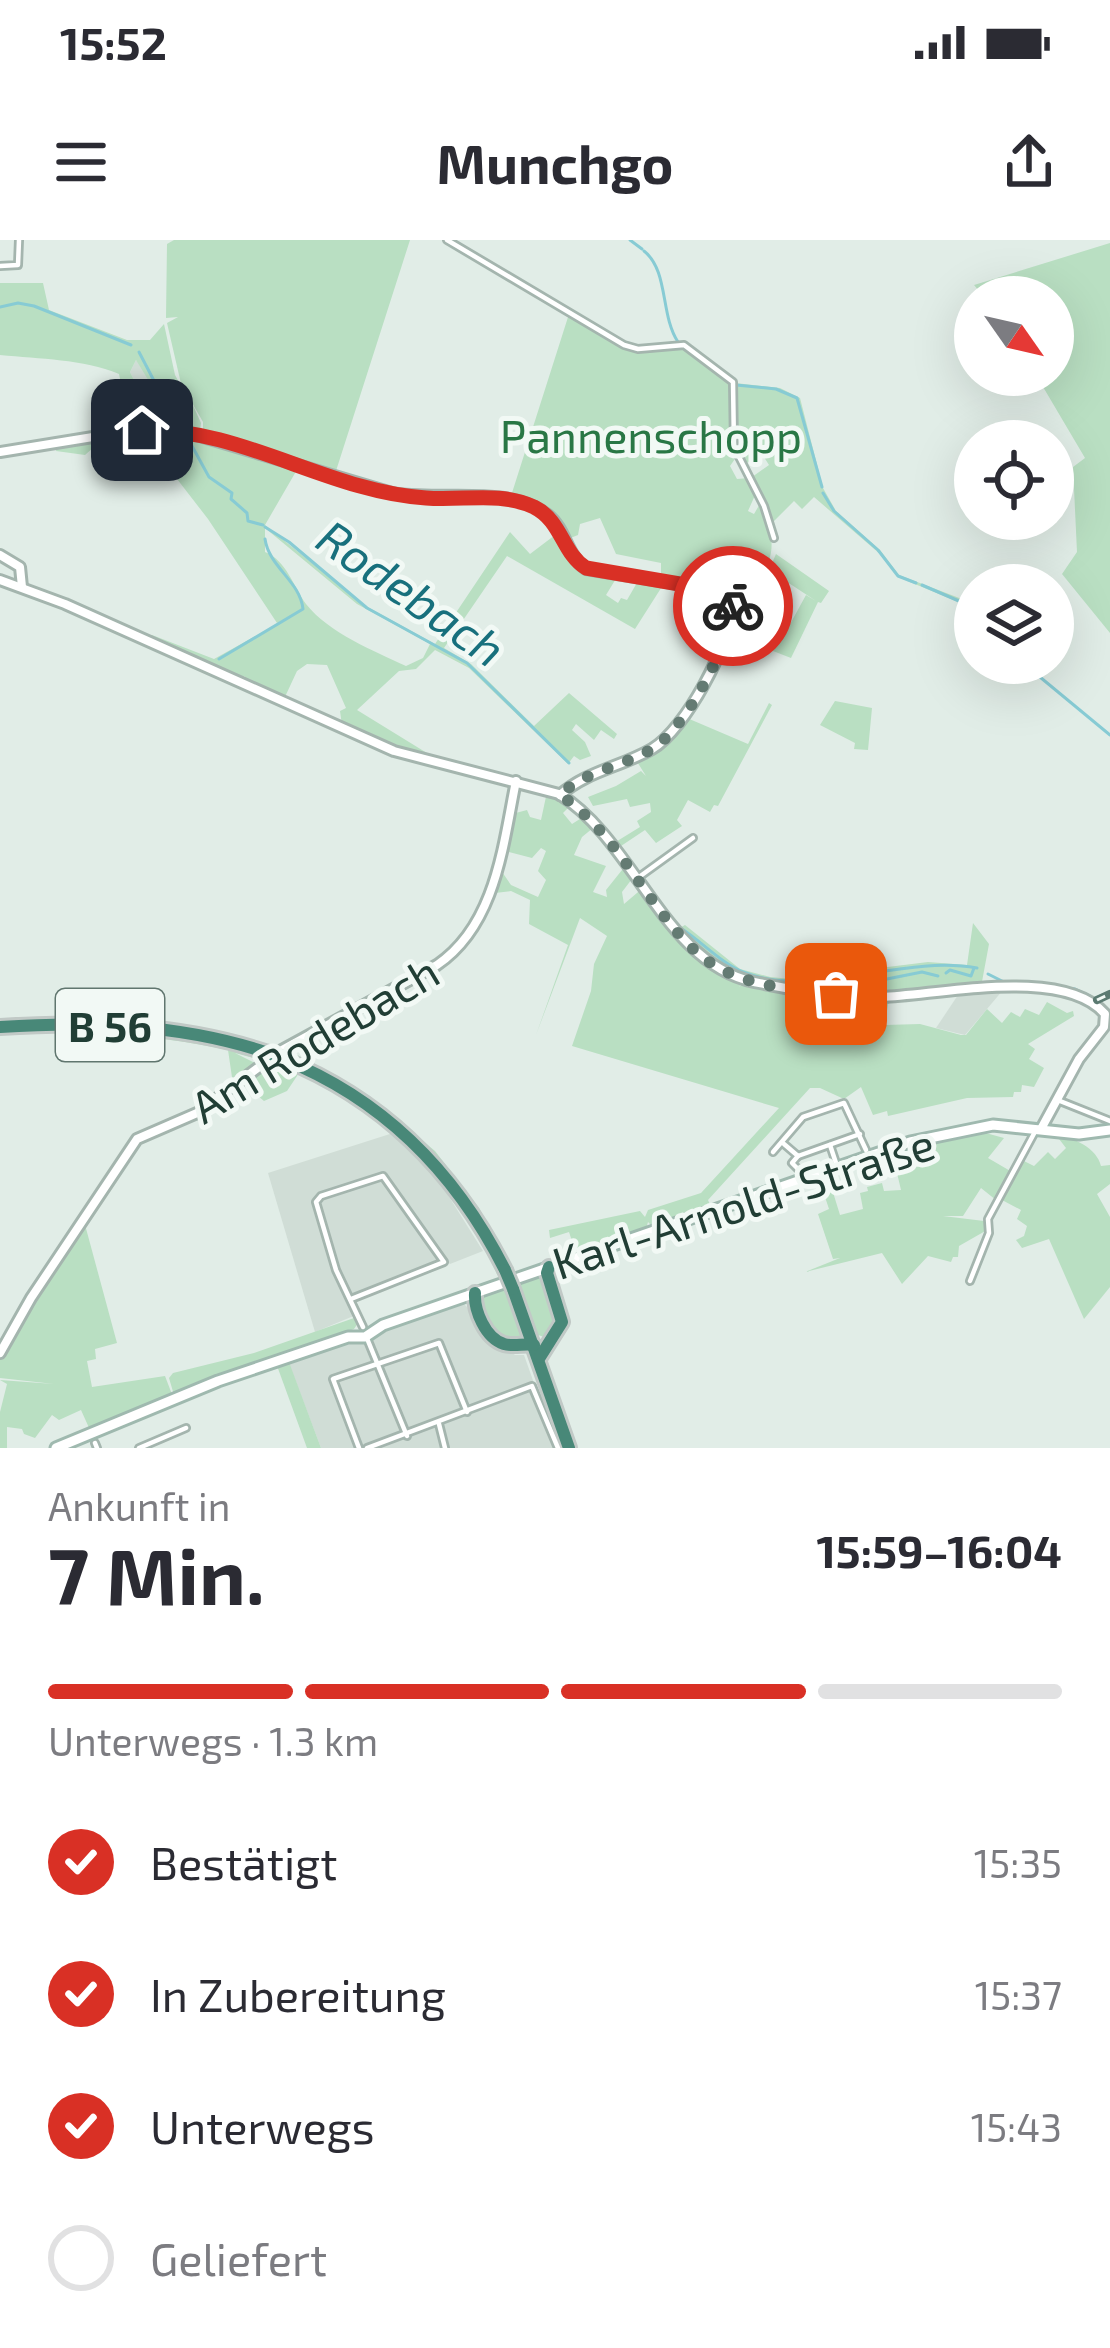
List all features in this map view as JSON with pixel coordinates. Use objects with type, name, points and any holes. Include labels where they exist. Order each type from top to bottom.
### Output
[{"type":"highway","name":"B 56","points":[[0,1027],[134,1026],[218,1039],[283,1059],[353,1093],[411,1138],[462,1196],[505,1270],[569,1448]]},
{"type":"highway","points":[[529,1274],[550,1277],[562,1322],[543,1346],[540,1362]]},
{"type":"highway","points":[[456,1300],[477,1306],[493,1337],[509,1345],[530,1334],[539,1341],[553,1337]]},
{"type":"main road","name":"Karl-Arnold-Straße","points":[[550,1277],[910,1142],[982,1126],[1079,1134],[1110,1130]]},
{"type":"main road","name":"Karl-Arnold-Straße","points":[[477,1306],[529,1274]]},
{"type":"main road","points":[[56,1448],[93,1442],[108,1426],[218,1381],[456,1300]]},
{"type":"street","points":[[0,266],[18,265],[19,240]]},
{"type":"street","points":[[447,240],[624,344],[638,349],[684,345],[733,382],[734,447],[760,497],[774,538]]},
{"type":"street","points":[[0,452],[176,429],[392,494],[517,500],[552,519],[576,562],[586,568],[703,588],[734,606]]},
{"type":"street","points":[[0,555],[20,566],[19,586]]},
{"type":"street","points":[[560,795],[584,777],[650,750],[672,732],[690,712],[734,606],[752,597],[767,569]]},
{"type":"street","points":[[0,580],[394,752],[560,795],[584,813],[668,920],[707,961],[756,982],[864,997],[1000,988],[1062,991],[1091,1001],[1108,1021],[1079,1059],[988,1219],[989,1233],[970,1281]]},
{"type":"street","name":"Am Rodebach","points":[[0,1353],[31,1298],[140,1137],[209,1104],[273,1055],[456,951],[498,873],[516,781]]},
{"type":"street","points":[[638,877],[693,838]]},
{"type":"street","points":[[1058,1100],[1110,1121]]},
{"type":"street","points":[[773,1152],[808,1115],[844,1102],[866,1150]]},
{"type":"street","points":[[800,1170],[792,1163],[798,1156],[860,1134]]},
{"type":"street","points":[[782,1142],[798,1156]]},
{"type":"street","points":[[830,1145],[837,1166]]},
{"type":"street","points":[[351,1299],[444,1262],[383,1176],[317,1198],[333,1258],[407,1436]]},
{"type":"street","points":[[467,1412],[442,1344],[332,1381],[363,1448],[407,1436],[532,1387],[558,1448]]},
{"type":"street","points":[[439,1423],[446,1448]]},
{"type":"street","points":[[139,1448],[186,1428]]},
{"type":"street","points":[[157,1440],[160,1448]]},
{"type":"shaded area","points":[[136,360],[177,427],[157,426],[130,372]]},
{"type":"shaded area","points":[[1003,990],[965,1035],[936,1028],[960,992]]},
{"type":"shaded area","points":[[393,1133],[441,1184],[483,1251],[348,1297],[356,1315],[315,1332],[268,1173]]},
{"type":"shaded area","points":[[463,1303],[515,1355],[524,1355],[557,1448],[321,1448],[288,1361]]},
{"type":"green space","points":[[174,240],[410,240],[335,474],[203,433],[203,422],[191,401],[200,431],[177,427],[136,360],[130,372],[157,426],[130,429],[119,374],[76,362],[0,355],[0,283],[43,283],[49,310],[127,340],[150,340],[164,324],[182,388],[167,323],[178,317],[166,318],[167,244]]},
{"type":"green space","points":[[1110,243],[1110,633],[1074,589],[1074,564],[1069,564],[1077,552],[1074,466],[1085,458],[1074,439],[1074,420],[1063,420],[1048,396],[1074,396],[1074,276],[1003,276]]},
{"type":"green space","name":"Pannenschopp","points":[[569,314],[633,349],[684,346],[732,381],[734,430],[735,383],[780,388],[800,398],[823,488],[836,511],[880,550],[899,575],[954,596],[954,600],[898,577],[880,554],[814,497],[802,509],[794,501],[772,523],[752,477],[769,465],[762,454],[745,464],[737,456],[730,466],[737,479],[749,478],[756,493],[748,511],[754,514],[761,502],[771,554],[764,572],[738,560],[724,595],[703,585],[661,581],[661,563],[616,554],[600,518],[580,524],[578,535],[568,539],[556,519],[511,496]]},
{"type":"green space","points":[[169,431],[298,468],[265,525],[364,605],[435,644],[510,532],[530,554],[559,532],[579,566],[617,577],[606,595],[618,603],[621,598],[627,600],[638,581],[663,585],[635,629],[507,556],[444,648],[471,664],[534,726],[569,693],[617,734],[614,739],[601,730],[594,740],[576,724],[572,730],[591,756],[580,760],[574,756],[568,764],[469,668],[435,650],[416,669],[399,671],[357,710],[435,758],[411,756],[342,725],[340,711],[346,708],[327,665],[307,664],[297,671],[284,699],[245,681],[245,676],[242,680],[148,638],[152,635],[214,659],[299,612],[277,623],[208,519],[143,435],[139,440],[94,447],[85,455],[56,451],[58,444]],"holes":[[[265,528],[357,604],[430,644],[423,658],[406,666],[327,624],[306,604],[279,561],[265,552]]]},
{"type":"green space","points":[[776,554],[829,591],[818,602],[791,658],[726,633],[734,631],[733,618],[783,637],[806,595],[816,601],[769,570]]},
{"type":"green space","points":[[835,701],[872,708],[868,750],[854,749],[855,743],[820,725]]},
{"type":"green space","points":[[769,703],[718,806],[710,812],[688,800],[677,820],[682,826],[656,843],[645,830],[618,848],[614,843],[640,827],[637,821],[651,812],[650,803],[630,807],[627,799],[593,806],[588,797],[641,771],[646,776],[636,760],[687,718],[748,744]]},
{"type":"green space","points":[[547,792],[571,805],[563,813],[572,824],[583,817],[593,828],[582,837],[574,855],[606,866],[593,892],[607,897],[606,890],[626,865],[635,875],[622,892],[624,904],[644,887],[676,930],[685,925],[740,969],[791,979],[928,962],[967,965],[973,923],[989,944],[981,987],[875,996],[745,978],[739,987],[745,981],[866,998],[851,1033],[889,999],[896,999],[888,1004],[885,1025],[920,1024],[961,1035],[987,1009],[1002,1023],[1011,1012],[1020,1017],[1025,1009],[1039,1015],[1047,1002],[1067,1013],[1073,1011],[1074,1016],[1028,1044],[1035,1049],[1029,1059],[1044,1068],[1034,1087],[1022,1085],[1013,1097],[967,1098],[888,1116],[887,1111],[873,1115],[861,1087],[844,1099],[810,1088],[708,1200],[711,1207],[654,1228],[648,1222],[646,1229],[567,1255],[575,1250],[569,1232],[550,1238],[549,1230],[640,1211],[645,1217],[648,1210],[701,1193],[779,1108],[572,1046],[591,991],[594,964],[607,936],[580,918],[536,1035],[568,945],[529,924],[530,900],[511,891],[495,893],[461,950],[421,977],[457,952],[500,869],[511,885],[538,897],[546,880],[538,871],[546,851],[541,848],[532,858],[505,851],[512,814],[527,810],[530,817],[541,820]]},
{"type":"green space","points":[[102,1029],[193,1037],[267,1057],[261,1060],[235,1053],[257,1064],[233,1084],[228,1050],[115,1034],[0,1034],[0,1030]]},
{"type":"green space","points":[[287,1049],[369,1096],[435,1151],[479,1208],[511,1271],[409,1132],[280,1053]]},
{"type":"green space","points":[[272,1058],[342,1093],[406,1139],[459,1203],[502,1275],[497,1274],[481,1241],[440,1182],[362,1108],[299,1073],[287,1091],[264,1101],[242,1083],[264,1064],[297,1073],[274,1064]]},
{"type":"green space","points":[[982,1132],[1004,1138],[988,1158],[1012,1172],[996,1200],[981,1188],[963,1216],[943,1216],[984,1221],[987,1230],[959,1246],[958,1257],[951,1262],[928,1256],[902,1284],[882,1253],[805,1272],[840,1258],[833,1259],[818,1214],[829,1209],[823,1191],[832,1189],[840,1215],[863,1209],[860,1193],[868,1191],[867,1187],[882,1183],[884,1191],[901,1190],[897,1173],[937,1161],[932,1143]]},
{"type":"green space","points":[[1056,1135],[1083,1144],[1101,1166],[1110,1165],[1110,1184],[1097,1194],[1110,1217],[1110,1287],[1084,1319],[1049,1239],[1022,1248],[1016,1240],[1024,1236],[1027,1226],[1017,1219],[1021,1210],[1002,1200],[1024,1161],[1034,1166],[1048,1152],[1055,1159],[1066,1148]]},
{"type":"green space","points":[[84,1221],[117,1343],[95,1349],[96,1359],[87,1361],[92,1387],[165,1376],[173,1397],[90,1430],[81,1410],[59,1420],[52,1415],[35,1438],[22,1429],[7,1427],[7,1448],[0,1448],[0,1412],[7,1384],[0,1380],[54,1384],[0,1378],[0,1359]]},
{"type":"green space","points":[[545,1278],[559,1319],[547,1338],[535,1334],[515,1282]]},
{"type":"green space","points":[[507,1285],[523,1333],[517,1341],[499,1339],[487,1324],[479,1299]]},
{"type":"green space","points":[[354,1318],[358,1323],[354,1329],[174,1395],[169,1378],[173,1373],[254,1353]]},
{"type":"green space","points":[[358,1338],[289,1362],[321,1448],[307,1448],[276,1363]]},
{"type":"waterway","points":[[630,240],[642,249]]},
{"type":"waterway","points":[[644,251],[657,270],[678,342]]},
{"type":"waterway","name":"Rodebach","points":[[0,307],[34,306],[131,345]]},
{"type":"waterway","points":[[685,348],[715,371]]},
{"type":"waterway","name":"Rodebach","points":[[139,352],[175,421]]},
{"type":"waterway","points":[[736,385],[776,389],[797,398],[822,487]]},
{"type":"waterway","name":"Rodebach","points":[[186,435],[209,477],[232,493],[231,499],[247,513],[248,521],[263,525]]},
{"type":"waterway","points":[[823,493],[834,511],[878,550],[898,576],[916,583]]},
{"type":"waterway","name":"Rodebach","points":[[265,527],[367,608],[467,663],[569,763]]},
{"type":"waterway","points":[[219,659],[303,609],[265,539]]},
{"type":"waterway","points":[[922,585],[954,599]]},
{"type":"waterway","points":[[1048,684],[1110,735]]},
{"type":"waterway","name":"Rodebach","points":[[682,929],[735,968],[770,979],[828,979],[948,965],[977,968]]},
{"type":"waterway","name":"Rodebach","points":[[946,973],[971,976],[974,968]]},
{"type":"waterway","name":"Rodebach","points":[[858,980],[862,984],[922,972],[938,976]]},
{"type":"waterway","name":"Rodebach","points":[[988,974],[1008,984]]},
{"type":"waterway","name":"Rodebach","points":[[811,980],[848,982]]},
{"type":"waterway","name":"Rodebach","points":[[1054,987],[1090,996]]},
{"type":"waterway","name":"Rodebach","points":[[1096,998],[1110,992]]},
{"type":"railway","points":[[1097,1000],[1110,994]]},
{"type":"way so far","points":[[733,606],[702,688],[680,724],[650,750],[584,777],[560,795],[617,850],[668,920],[707,961],[745,980],[836,994]]},
{"type":"route","points":[[142,430],[195,433],[392,494],[517,500],[552,519],[576,562],[586,568],[703,588],[733,606]]}]
